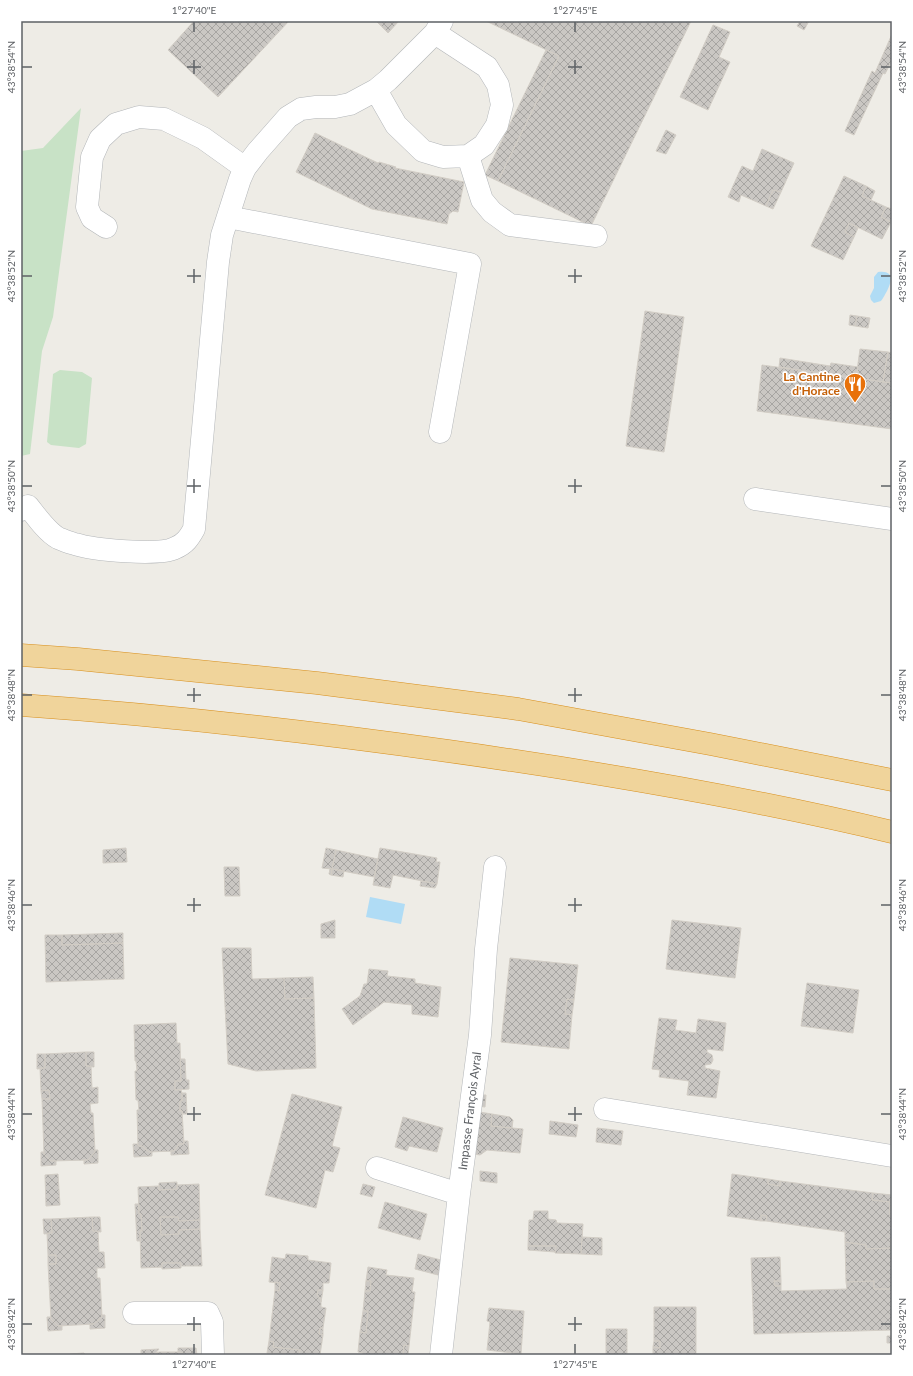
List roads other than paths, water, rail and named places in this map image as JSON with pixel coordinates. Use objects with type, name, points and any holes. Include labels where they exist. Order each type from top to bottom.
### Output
[{"type":"highway","points":[[21,655],[78,659],[317,683],[518,709],[710,744],[892,780]]},
{"type":"highway","points":[[21,705],[69,708],[323,734],[510,760],[688,789],[892,832]]},
{"type":"street","points":[[25,508],[56,537],[76,545],[114,550],[157,552],[174,549],[187,541],[194,529],[215,289],[222,236],[240,178],[245,168],[288,117],[301,109],[335,107],[350,104],[376,90],[388,80],[439,27],[487,67],[498,85],[502,105],[497,125],[484,145],[468,156],[443,157],[423,151],[396,125],[376,90]]},
{"type":"street","points":[[106,227],[92,218],[87,207],[92,157],[100,139],[116,124],[139,117],[164,119],[203,138],[245,168]]},
{"type":"street","points":[[468,156],[482,200],[492,212],[510,225],[596,236]]},
{"type":"street","points":[[228,217],[470,264],[440,432]]},
{"type":"street","points":[[755,499],[892,519]]},
{"type":"street","name":"Impasse François Ayral","points":[[441,1355],[459,1194],[480,1036],[486,949],[495,867]]},
{"type":"street","points":[[605,1109],[892,1156]]},
{"type":"street","points":[[377,1168],[459,1194]]},
{"type":"street","points":[[134,1313],[208,1313],[212,1322],[212,1355]]},
{"type":"water","points":[[878,272],[885,272],[891,277],[889,287],[881,301],[874,303],[870,296],[874,288],[874,277]]},
{"type":"water","points":[[370,897],[405,904],[401,924],[366,917]]},
{"type":"place","name":"La Cantine d'Horace","points":[[855,404]]}]
